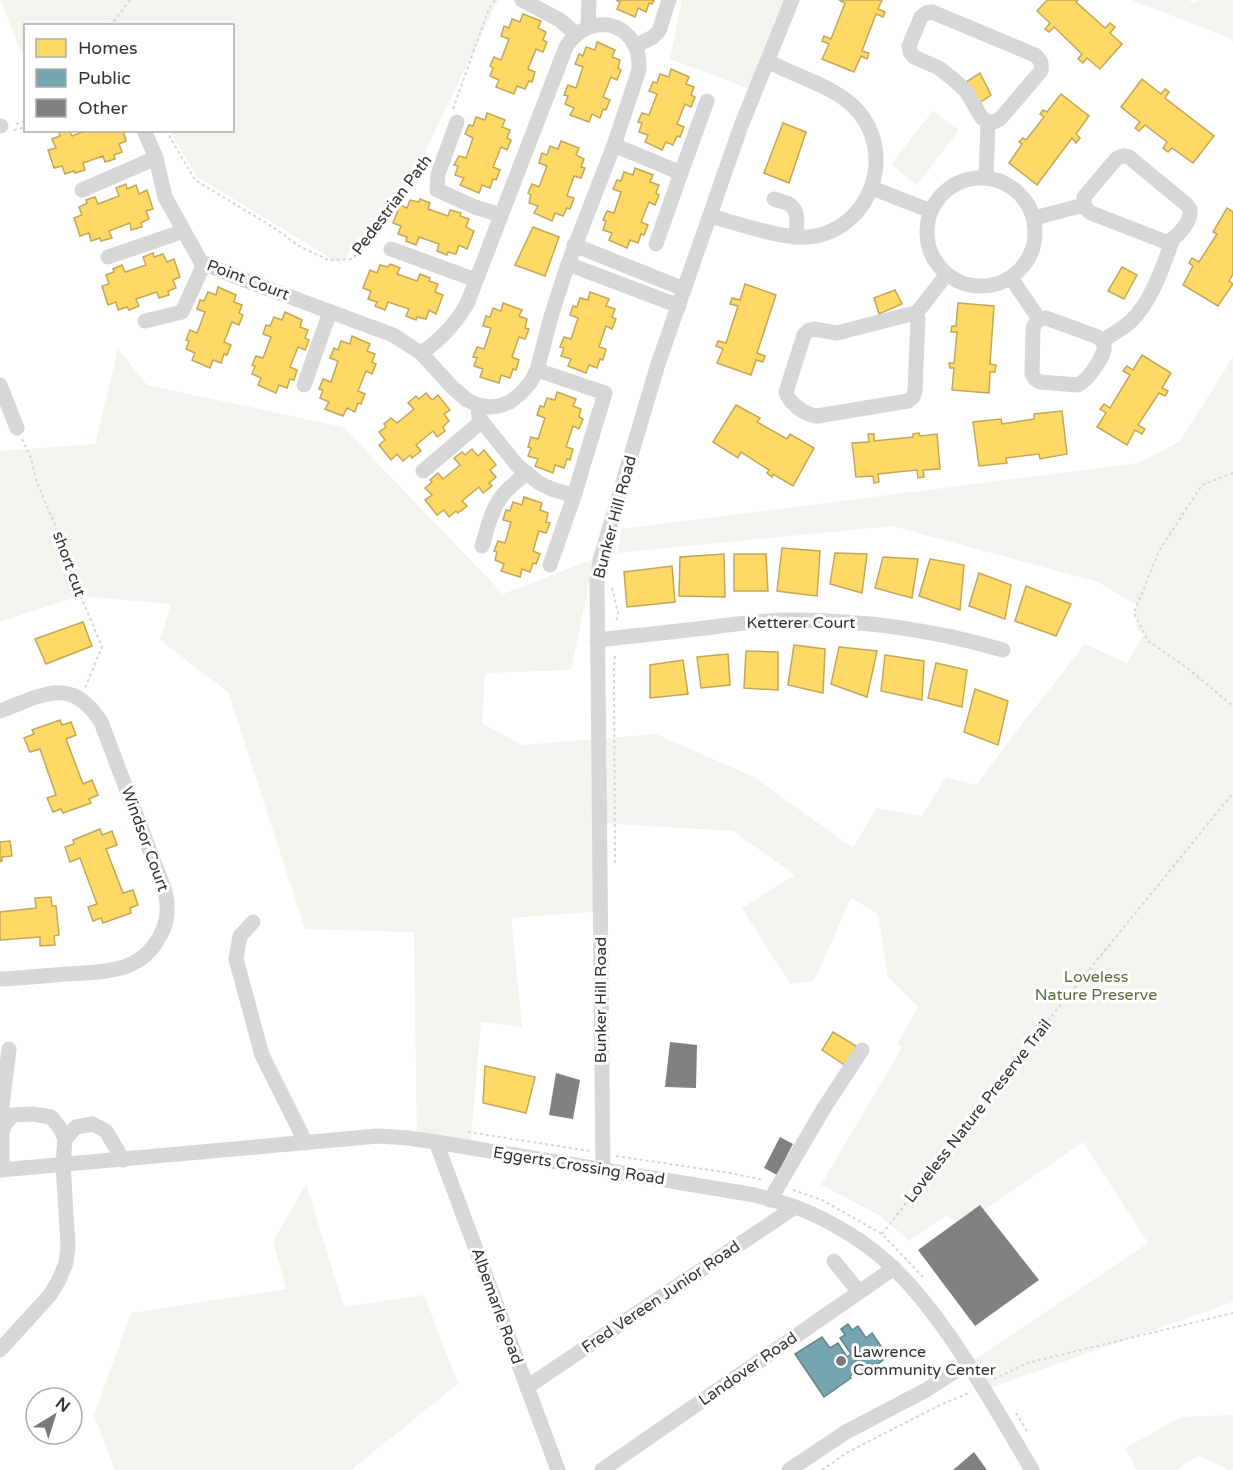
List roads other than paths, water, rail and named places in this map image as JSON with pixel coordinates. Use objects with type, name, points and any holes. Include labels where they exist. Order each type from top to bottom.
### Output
[{"type":"street","points":[[522,0],[582,30]]},
{"type":"street","points":[[582,30],[589,0]]},
{"type":"street","points":[[635,46],[653,37],[659,30],[669,0]]},
{"type":"street","name":"Bunker Hill Road","points":[[611,1165],[597,640],[597,581],[600,560],[658,364],[741,126],[792,0]]},
{"type":"street","points":[[932,12],[1035,55],[1040,60],[1041,71],[1000,119],[988,122],[982,118],[966,91],[953,79],[939,69],[914,57],[910,52],[909,46],[913,36],[921,17],[926,13],[932,12]]},
{"type":"street","points":[[421,353],[445,334],[467,304],[566,47],[571,39],[582,30],[600,25],[620,30],[635,46],[639,57],[639,70],[614,146],[574,245],[550,319],[537,370],[530,383],[510,402],[489,407],[478,405],[479,418],[517,465],[539,483],[574,496]]},
{"type":"street","points":[[710,216],[781,235],[810,237],[827,233],[854,216],[864,204],[872,188],[877,159],[870,129],[863,117],[838,95],[768,61]]},
{"type":"street","points":[[656,244],[707,101]]},
{"type":"street","points":[[455,117],[438,174],[437,190],[475,207],[501,215]]},
{"type":"street","points":[[986,178],[988,122]]},
{"type":"street","name":"Point Court","points":[[145,132],[156,158],[165,197],[201,262],[393,335],[421,353],[452,387],[467,400],[478,405]]},
{"type":"street","points":[[614,146],[681,173]]},
{"type":"street","points":[[1129,157],[1187,205],[1190,217],[1172,241],[1166,242],[1087,210],[1084,197],[1117,158],[1129,157]]},
{"type":"street","points":[[82,190],[156,158]]},
{"type":"street","points":[[986,178],[997,180],[1018,192],[1027,202],[1034,218],[1036,232],[1030,256],[1023,267],[1011,278],[987,287],[972,286],[946,274],[937,264],[931,251],[927,227],[931,211],[947,190],[971,179],[986,178]]},
{"type":"street","points":[[872,188],[931,211]]},
{"type":"street","points":[[774,199],[789,204],[794,209],[798,219],[795,237]]},
{"type":"street","points":[[1034,218],[1084,205]]},
{"type":"street","points":[[108,256],[184,231]]},
{"type":"street","points":[[1102,340],[1130,322],[1146,302],[1164,265],[1172,241]]},
{"type":"street","points":[[574,245],[684,289]]},
{"type":"street","points":[[391,249],[476,280]]},
{"type":"street","points":[[145,321],[182,312],[204,264]]},
{"type":"street","points":[[568,264],[678,306]]},
{"type":"street","points":[[915,315],[946,274]]},
{"type":"street","points":[[1011,278],[1039,319]]},
{"type":"street","points":[[303,386],[330,312]]},
{"type":"street","points":[[911,314],[915,315],[918,318],[915,391],[913,397],[908,401],[817,416],[788,398],[786,392],[804,335],[809,330],[837,333],[911,314]]},
{"type":"street","points":[[1046,318],[1102,340],[1105,352],[1084,382],[1078,385],[1040,382],[1032,374],[1033,328],[1039,319],[1046,318]]},
{"type":"street","points":[[537,370],[605,393],[574,496],[550,565]]},
{"type":"street","points":[[0,385],[17,428]]},
{"type":"street","points":[[423,471],[482,421]]},
{"type":"street","points":[[482,546],[499,500],[527,473]]},
{"type":"street","name":"Ketterer Court","points":[[597,640],[743,623],[790,620],[895,626],[942,634],[1003,650]]},
{"type":"street","name":"Windsor Court","points":[[0,711],[43,695],[57,693],[75,696],[93,709],[101,722],[165,891],[168,908],[167,920],[162,933],[147,955],[128,966],[107,971],[0,979]]},
{"type":"street","points":[[253,922],[240,936],[236,959],[262,1055],[306,1143]]},
{"type":"street","points":[[5,1124],[2,1106],[9,1049]]},
{"type":"street","points":[[770,1200],[824,1108],[862,1050]]},
{"type":"street","points":[[0,1350],[50,1295],[66,1263],[68,1239],[63,1165],[65,1140],[60,1128],[51,1117],[33,1114],[13,1115],[5,1124],[2,1133],[1,1170]]},
{"type":"street","points":[[65,1140],[76,1127],[93,1124],[106,1131],[123,1160]]},
{"type":"street","name":"Eggerts Crossing Road","points":[[1,1170],[378,1137],[408,1138],[611,1165],[755,1195],[795,1207],[827,1221],[850,1234],[894,1268],[932,1310],[968,1363],[1032,1470]]},
{"type":"street","name":"Albemarle Road","points":[[436,1142],[558,1470]]},
{"type":"street","name":"Fred Vereen Junior Road","points":[[527,1387],[795,1207]]},
{"type":"street","points":[[834,1261],[859,1292]]},
{"type":"street","name":"Landover Road","points":[[602,1470],[894,1268]]},
{"type":"street","points":[[789,1470],[846,1432],[926,1390],[968,1363]]},
{"type":"place","name":"Lawrence Community Center","points":[[841,1361]]},
{"type":"park label","name":"Loveless Nature Preserve","points":[[1096,986]]}]
